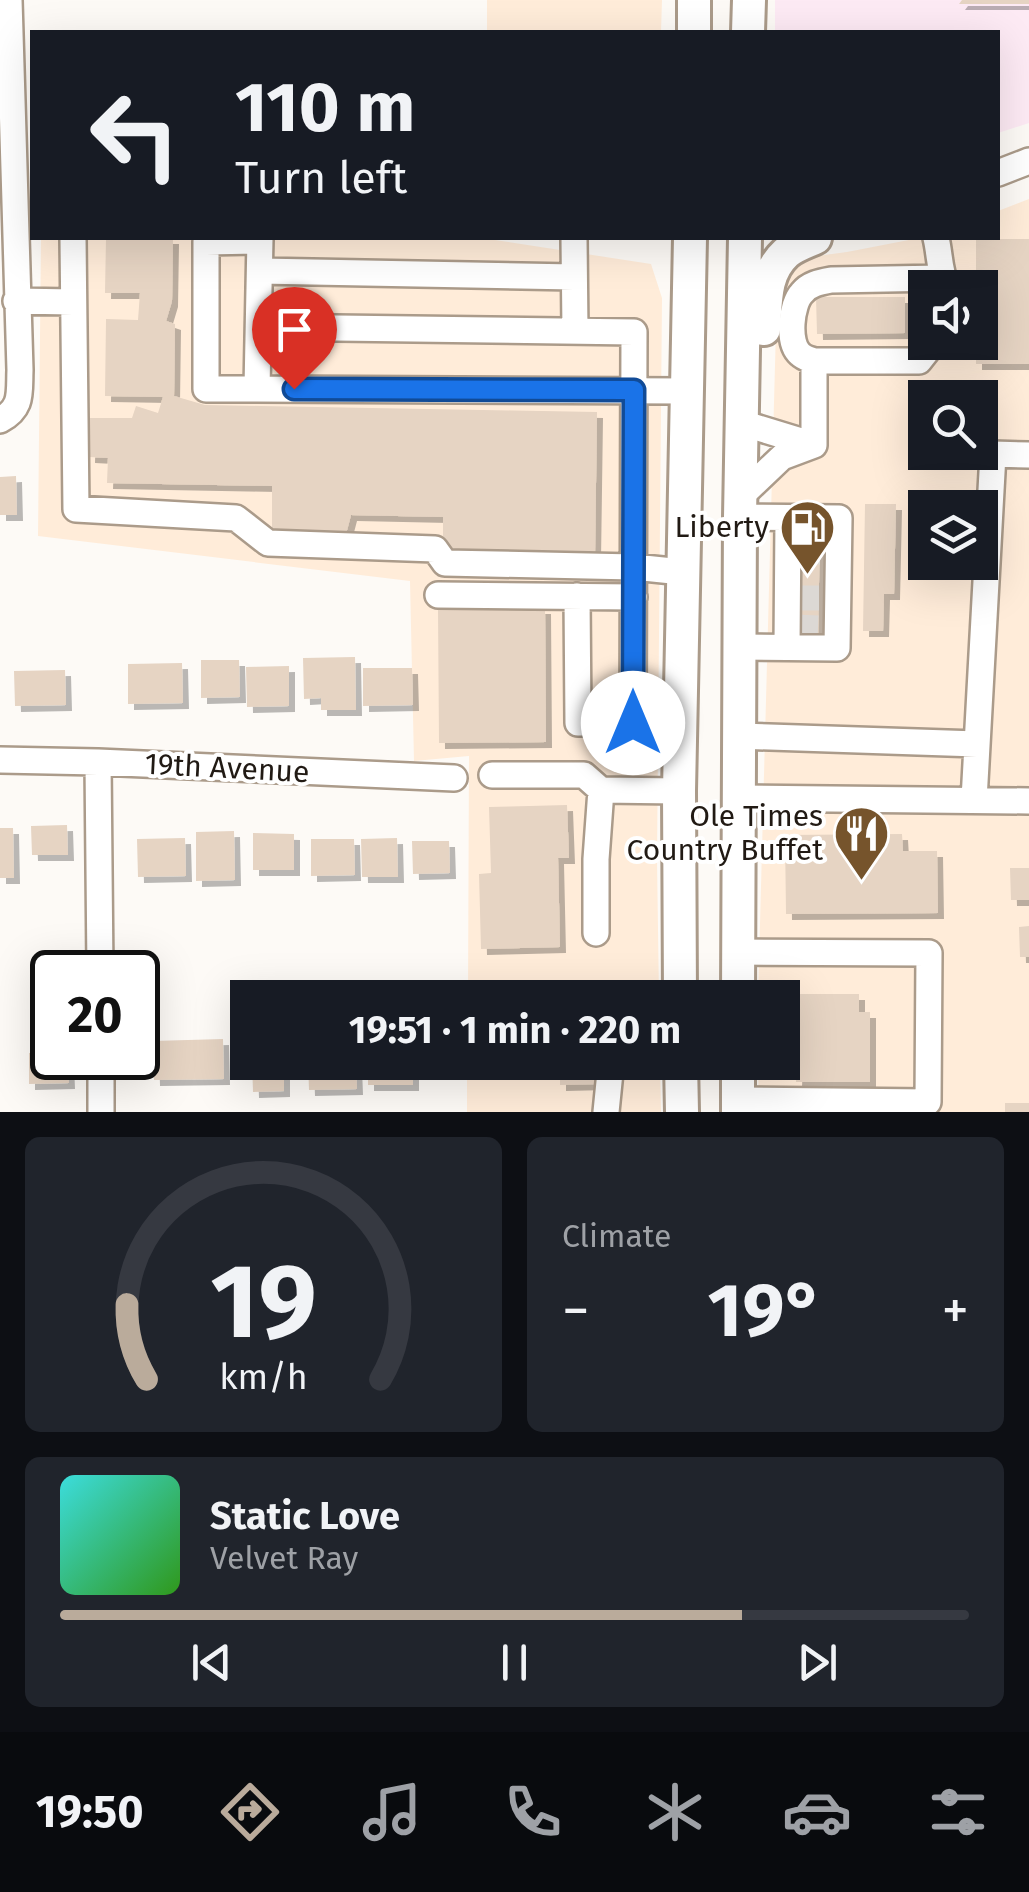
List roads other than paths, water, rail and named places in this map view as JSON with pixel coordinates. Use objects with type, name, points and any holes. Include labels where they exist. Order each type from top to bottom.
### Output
[{"type":"main road","points":[[694,0],[694,30]]},
{"type":"main road","points":[[748,30],[749,0]]},
{"type":"main road","points":[[680,980],[679,791],[690,240]]},
{"type":"main road","points":[[738,980],[745,240]]},
{"type":"main road","points":[[742,420],[763,383],[766,289],[775,266],[788,251],[811,240]]},
{"type":"main road","points":[[679,1109],[681,1080]]},
{"type":"main road","points":[[738,1080],[738,1106]]},
{"type":"street","points":[[4,418],[18,403],[20,370],[15,112],[8,0]]},
{"type":"street","points":[[1000,172],[1029,162]]},
{"type":"street","points":[[72,240],[76,509],[236,518],[268,543],[435,549],[446,563],[634,567],[682,572]]},
{"type":"street","points":[[257,389],[260,240],[206,240],[206,389],[686,390]]},
{"type":"street","points":[[574,240],[575,332]]},
{"type":"street","points":[[936,240],[942,270]]},
{"type":"street","points":[[260,271],[574,277]]},
{"type":"street","points":[[908,280],[831,280],[814,284],[802,293],[794,307],[792,323],[799,354],[814,361],[908,350]]},
{"type":"street","points":[[814,284],[846,290],[908,290]]},
{"type":"street","points":[[16,302],[73,302]]},
{"type":"street","points":[[259,327],[634,332],[633,723]]},
{"type":"street","points":[[814,361],[814,446]]},
{"type":"street","points":[[742,420],[814,446]]},
{"type":"street","points":[[739,647],[809,582],[740,507],[782,457],[814,446]]},
{"type":"street","points":[[974,800],[993,454],[1029,455]]},
{"type":"street","points":[[438,595],[634,597]]},
{"type":"street","points":[[577,596],[578,723],[680,722]]},
{"type":"street","points":[[738,736],[977,744]]},
{"type":"street","name":"19th Avenue","points":[[0,760],[454,778]]},
{"type":"street","points":[[98,762],[100,950]]},
{"type":"street","points":[[492,775],[584,774],[601,790],[679,791]]},
{"type":"street","points":[[596,933],[601,790]]},
{"type":"street","points":[[738,798],[1029,801]]},
{"type":"street","points":[[738,952],[929,953],[928,1102],[738,1106]]},
{"type":"street","points":[[101,1080],[101,1112]]},
{"type":"street","points":[[606,1112],[609,1080]]},
{"type":"tunnel","points":[[797,534],[820,534]]},
{"type":"tunnel","points":[[797,552],[820,552]]},
{"type":"tunnel","points":[[796,598],[819,598]]},
{"type":"tunnel","points":[[795,627],[818,628]]},
{"type":"place","name":"Liberty","points":[[808,576]]},
{"type":"place","name":"Ole Times Country Buffet","points":[[862,882]]}]
